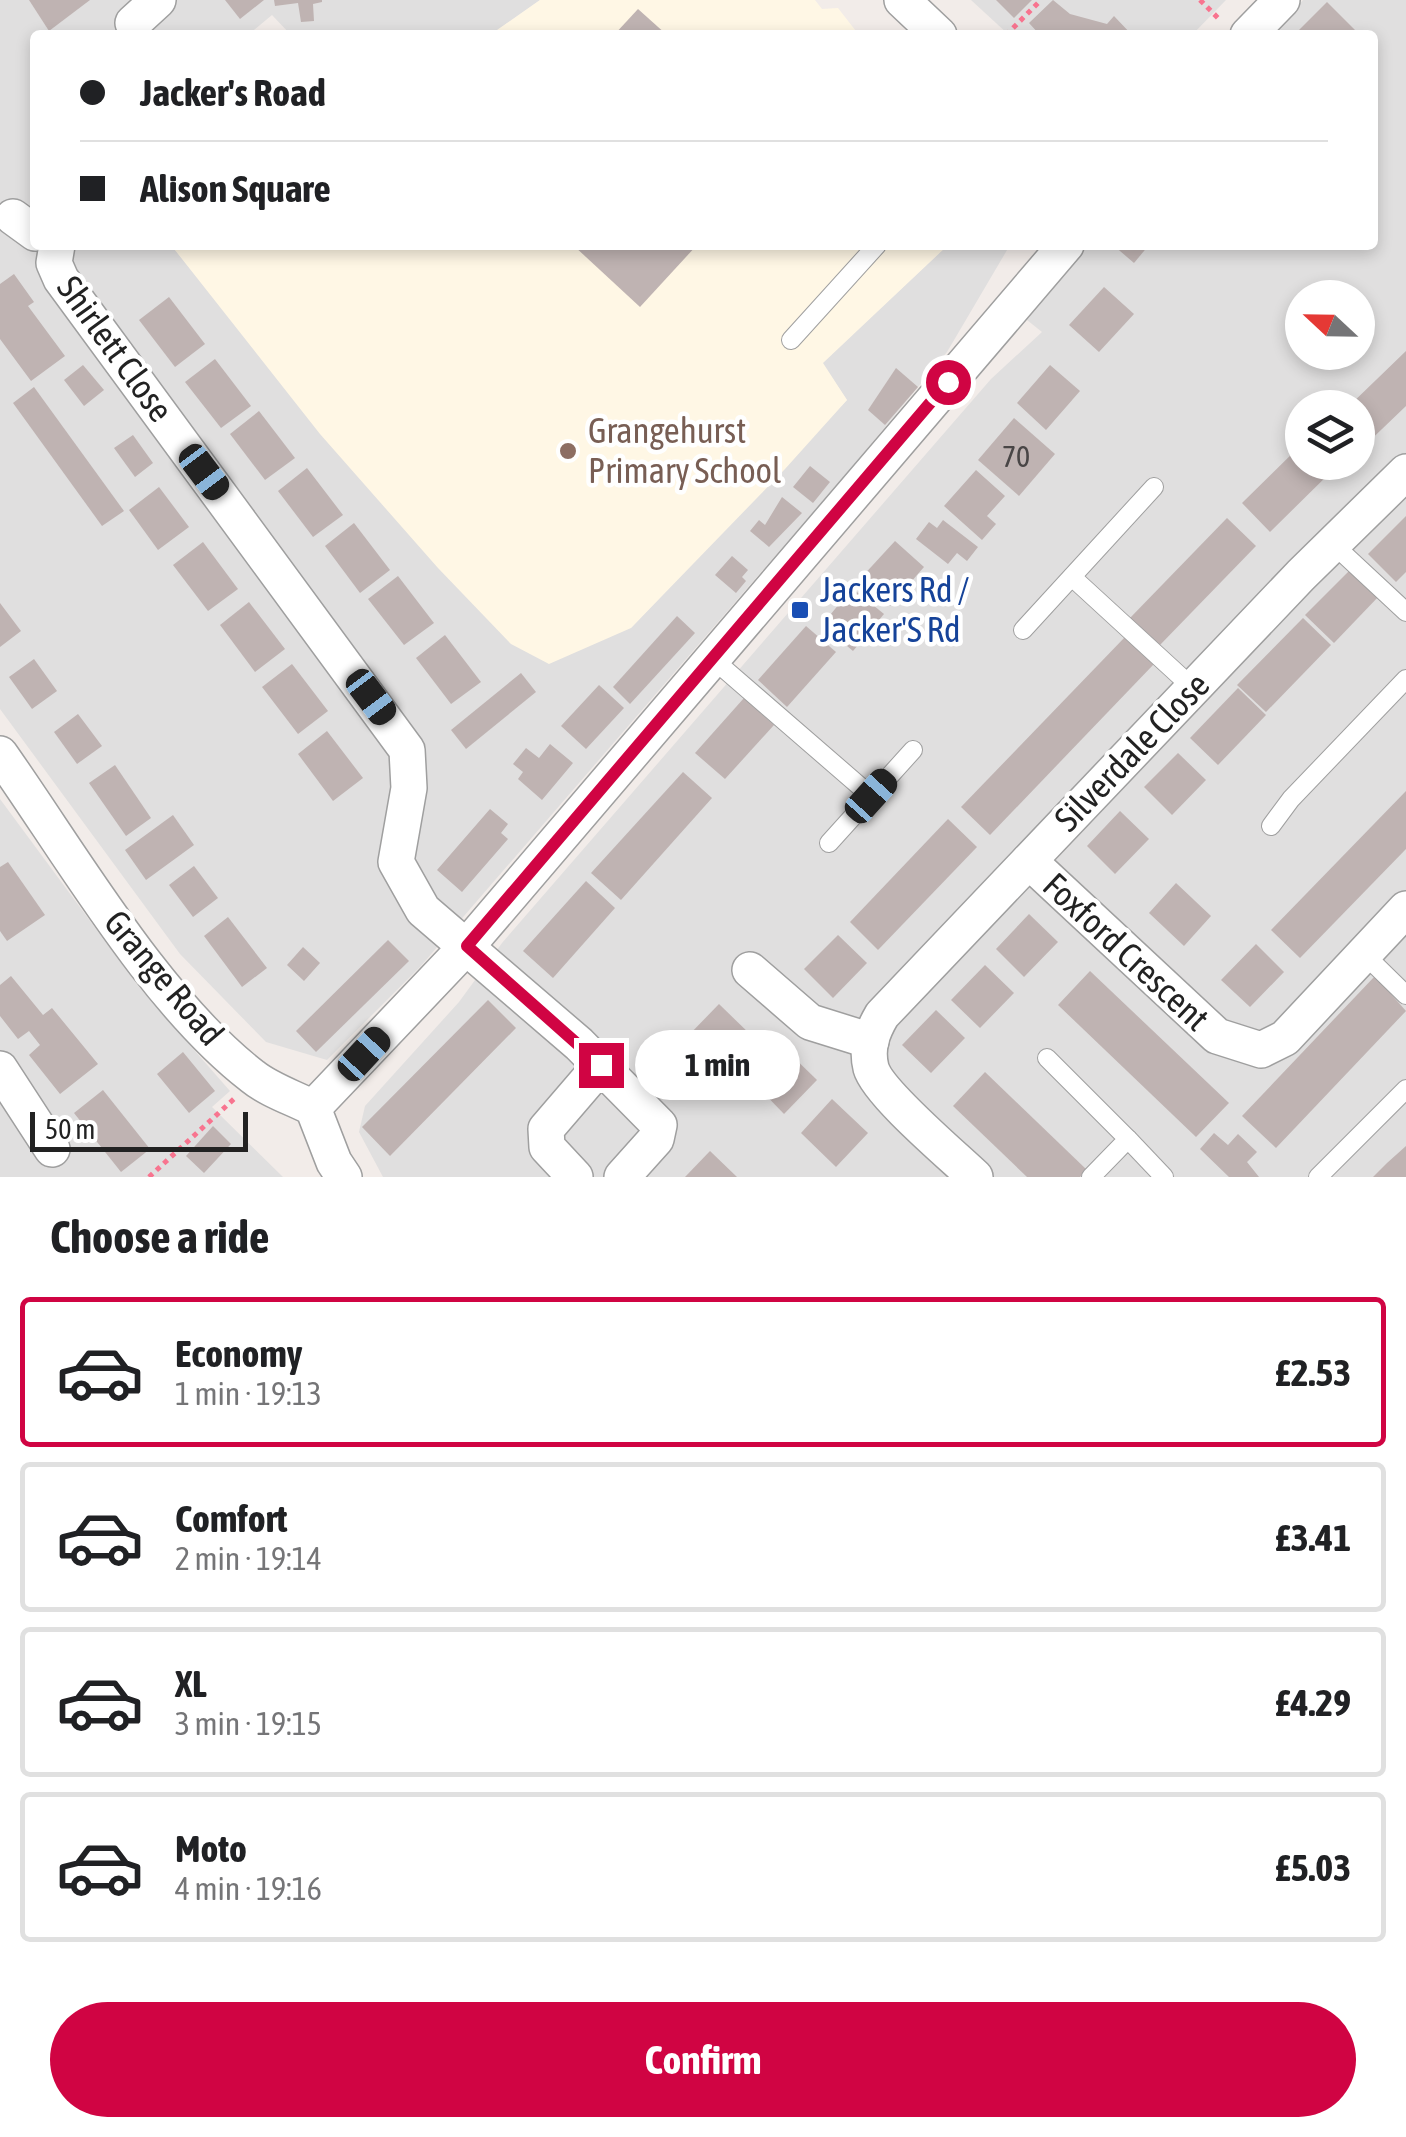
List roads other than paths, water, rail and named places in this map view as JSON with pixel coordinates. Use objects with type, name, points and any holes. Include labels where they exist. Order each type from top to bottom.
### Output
[{"type":"street","points":[[902,0],[934,30]]},
{"type":"street","points":[[1253,30],[1282,0]]},
{"type":"street","name":"Shirlett Close","points":[[48,250],[61,280],[407,750],[409,788],[396,862],[423,910],[601,1065],[658,1125],[656,1139],[622,1177]]},
{"type":"street","points":[[344,1177],[334,1162],[314,1108],[467,946],[1062,250]]},
{"type":"street","name":"Silverdale Close","points":[[870,1041],[882,1015],[1193,688],[1406,472]]},
{"type":"street","name":"Grange Road","points":[[0,754],[131,945],[216,1044],[254,1078],[314,1108]]},
{"type":"street","name":"Foxford Crescent","points":[[1029,861],[1216,1036],[1238,1046],[1261,1050],[1285,1038],[1406,909]]},
{"type":"street","points":[[750,970],[810,1022],[870,1041],[872,1072],[879,1084],[976,1177]]},
{"type":"street","points":[[575,1177],[548,1147],[546,1129],[601,1065]]},
{"type":"street","points":[[0,1070],[12,1118],[52,1149]]},
{"type":"lane","points":[[791,340],[872,250]]},
{"type":"lane","points":[[1022,630],[1154,487]]},
{"type":"lane","points":[[1333,544],[1406,612]]},
{"type":"lane","points":[[1072,577],[1193,688]]},
{"type":"lane","points":[[714,660],[871,796]]},
{"type":"lane","points":[[1271,826],[1291,798],[1406,680]]},
{"type":"lane","points":[[830,843],[913,750]]},
{"type":"lane","points":[[1364,954],[1406,995]]},
{"type":"lane","points":[[1047,1058],[1164,1177]]},
{"type":"lane","points":[[1318,1177],[1406,1090]]},
{"type":"lane","points":[[1090,1177],[1128,1139]]},
{"type":"place","name":"Grangehurst Primary School","points":[[568,451]]},
{"type":"place","name":"Jackers Rd / Jacker'S Rd","points":[[800,610]]}]
